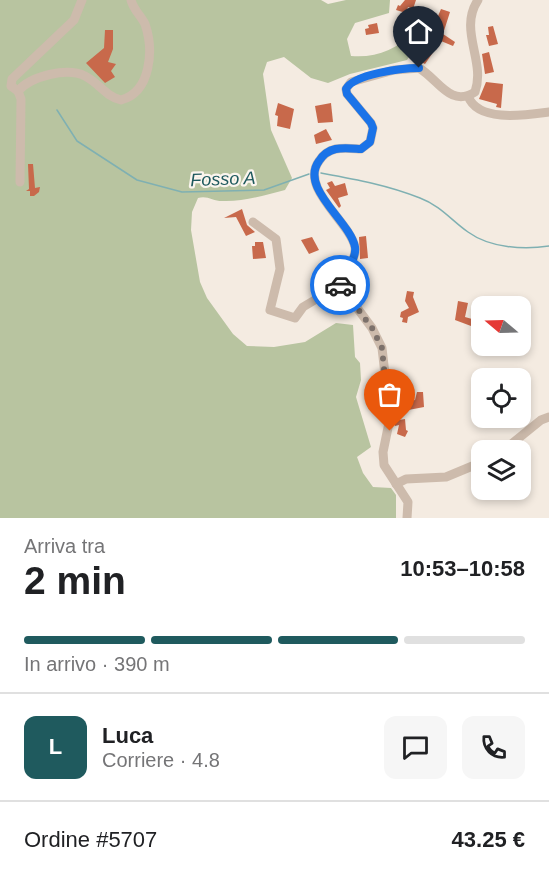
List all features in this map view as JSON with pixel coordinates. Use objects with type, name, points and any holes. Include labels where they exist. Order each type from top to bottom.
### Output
[{"type":"street","points":[[20,182],[21,99],[18,91],[11,86],[12,79],[74,20],[82,0]]},
{"type":"street","points":[[18,91],[25,83],[34,79],[74,72],[87,77],[110,98],[121,100],[136,93],[144,78],[150,56],[144,23],[131,0]]},
{"type":"street","points":[[407,518],[408,502],[386,471],[383,460],[390,418],[382,348],[377,337],[340,285],[341,276],[352,263],[355,247],[349,232],[320,192],[315,169],[317,162],[329,151],[344,148],[361,149],[370,142],[373,128],[371,123],[350,99],[346,89],[358,79],[394,70],[419,68],[451,95],[468,96],[475,92],[478,84],[470,29],[472,12],[478,0]]},
{"type":"street","points":[[468,96],[471,105],[478,110],[502,115],[549,112]]},
{"type":"street","points":[[253,222],[276,239],[280,269],[270,310],[295,318],[303,307],[340,285]]},
{"type":"street","points":[[518,440],[549,417]]},
{"type":"street","points":[[396,484],[406,479],[446,477],[471,467]]},
{"type":"green space","points":[[0,0],[321,0],[328,4],[346,0],[390,0],[389,13],[355,23],[347,39],[351,56],[369,56],[386,51],[414,31],[422,37],[407,60],[350,74],[328,83],[311,78],[284,57],[267,62],[263,74],[271,130],[292,178],[285,190],[254,198],[219,201],[204,197],[198,198],[192,212],[191,230],[200,282],[207,298],[233,334],[247,346],[274,347],[305,342],[336,323],[353,325],[355,357],[360,363],[361,380],[356,397],[371,447],[357,457],[363,473],[373,487],[391,488],[396,495],[396,518],[0,518]]},
{"type":"building","points":[[405,0],[416,0],[413,9],[408,7],[406,13],[396,10],[398,5],[400,6]]},
{"type":"building","points":[[441,9],[450,12],[443,34],[455,42],[453,46],[441,41],[425,64],[419,61]]},
{"type":"building","points":[[377,23],[379,33],[366,35],[365,29],[369,28],[368,25]]},
{"type":"building","points":[[493,26],[498,44],[489,46],[486,35],[489,35],[488,27]]},
{"type":"building","points":[[105,30],[113,30],[113,49],[108,62],[116,64],[111,71],[115,77],[105,83],[86,63],[104,48]]},
{"type":"building","points":[[489,52],[494,72],[485,74],[482,54]]},
{"type":"building","points":[[486,82],[503,84],[501,108],[496,107],[497,104],[479,99]]},
{"type":"building","points":[[278,103],[294,109],[290,129],[277,126],[278,116],[275,115]]},
{"type":"building","points":[[331,103],[333,122],[318,123],[315,106]]},
{"type":"building","points":[[326,129],[332,140],[316,144],[314,135]]},
{"type":"building","points":[[28,164],[33,164],[35,188],[40,187],[39,192],[34,196],[30,196],[30,191],[26,191],[29,189]]},
{"type":"building","points":[[332,181],[335,186],[345,183],[348,195],[338,198],[341,206],[339,208],[326,190],[330,188],[327,183]]},
{"type":"building","points":[[242,209],[247,225],[255,232],[246,236],[236,217],[224,218]]},
{"type":"building","points":[[366,236],[368,258],[360,259],[359,237]]},
{"type":"building","points":[[312,237],[319,250],[309,254],[301,240]]},
{"type":"building","points":[[255,242],[263,242],[266,258],[253,259],[252,246],[255,246]]},
{"type":"building","points":[[407,291],[414,292],[413,297],[419,312],[408,317],[407,323],[402,322],[403,318],[400,317],[401,312],[409,308],[405,301]]},
{"type":"building","points":[[458,301],[468,303],[465,317],[471,319],[471,326],[455,320]]},
{"type":"building","points":[[417,392],[423,392],[424,407],[398,412],[399,420],[405,419],[408,431],[405,437],[397,434],[399,425],[395,426],[395,399],[398,404],[415,400]]},
{"type":"waterway","name":"Fosso A","points":[[57,110],[77,141],[137,180],[182,192],[264,190],[309,174]]},
{"type":"waterway","name":"Fosso A","points":[[321,173],[383,186],[420,198],[440,209],[468,232],[486,242],[518,248],[549,246]]},
{"type":"way so far","points":[[340,285],[372,328],[382,348],[390,431]]},
{"type":"route","points":[[340,285],[341,276],[352,263],[355,247],[349,232],[333,213],[320,192],[315,177],[317,162],[323,155],[336,148],[361,149],[366,147],[373,136],[373,128],[368,118],[354,105],[347,94],[346,89],[351,82],[394,70],[419,68]]}]
